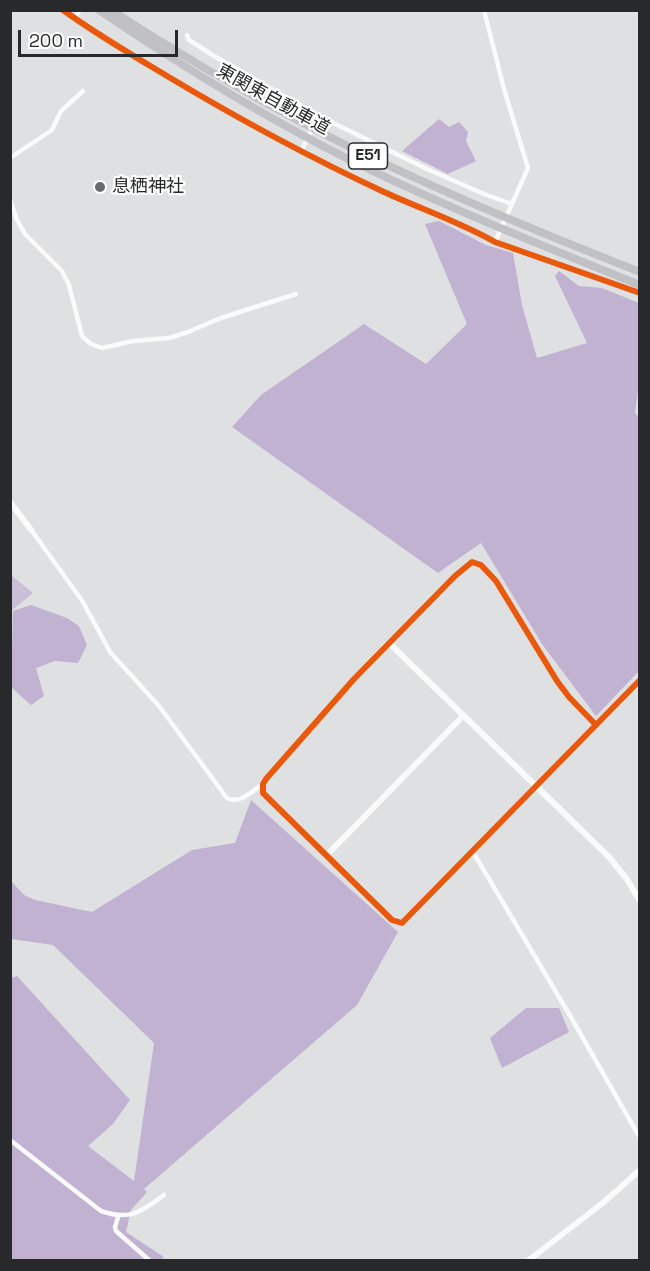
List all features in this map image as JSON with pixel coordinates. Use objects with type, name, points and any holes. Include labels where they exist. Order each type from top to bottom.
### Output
[{"type":"highway","name":"東関東自動車道","points":[[99,10],[207,80],[351,160],[470,215],[639,285]]},
{"type":"highway","name":"東関東自動車道","points":[[111,10],[240,88],[356,150],[477,205],[639,272]]},
{"type":"street","points":[[63,10],[223,109],[384,192],[478,233],[639,293]]},
{"type":"street","points":[[75,18],[80,10]]},
{"type":"street","points":[[484,10],[504,89],[528,168],[496,240]]},
{"type":"street","points":[[187,35],[189,40],[214,56],[318,117],[511,206]]},
{"type":"street","points":[[10,158],[52,129],[61,111],[83,91]]},
{"type":"street","points":[[302,149],[318,117]]},
{"type":"street","points":[[10,199],[17,220],[25,234],[62,271],[69,285],[82,336],[102,348],[188,333],[221,318],[296,294]]},
{"type":"street","points":[[10,502],[83,602],[110,652],[159,706],[227,798],[233,801],[241,799],[263,784],[354,679],[467,565],[477,562],[496,582],[569,698],[596,725]]},
{"type":"street","points":[[389,643],[609,858],[626,878],[639,900]]},
{"type":"street","points":[[263,784],[262,789],[265,796],[392,920],[402,923],[639,680]]},
{"type":"street","points":[[326,856],[463,716]]},
{"type":"street","points":[[473,852],[639,1138]]},
{"type":"street","points":[[10,1140],[101,1211],[118,1217],[138,1213],[164,1195]]},
{"type":"street","points":[[529,1260],[604,1202],[639,1170]]},
{"type":"street","points":[[118,1217],[116,1231],[149,1260]]},
{"type":"shaded area","points":[[439,119],[449,127],[459,122],[468,132],[466,141],[476,161],[448,174],[402,151]]},
{"type":"shaded area","points":[[439,221],[486,245],[513,253],[522,305],[537,358],[587,343],[555,276],[559,271],[579,286],[602,288],[639,303],[640,376],[635,413],[640,418],[639,671],[596,716],[542,644],[481,543],[438,573],[232,427],[261,395],[364,324],[426,364],[467,324],[425,224]]},
{"type":"shaded area","points":[[12,576],[33,593],[11,611],[10,577]]},
{"type":"shaded area","points":[[31,605],[67,618],[79,626],[87,645],[78,663],[55,661],[36,668],[44,696],[31,705],[11,687],[13,611]]},
{"type":"shaded area","points":[[251,800],[398,932],[357,1005],[144,1189],[147,1192],[131,1210],[126,1232],[164,1257],[161,1260],[11,1260],[11,978],[17,976],[130,1100],[113,1124],[88,1146],[134,1181],[154,1043],[53,945],[11,939],[11,881],[24,895],[35,900],[92,912],[192,850],[235,843]]},
{"type":"shaded area","points":[[526,1008],[559,1008],[569,1032],[502,1068],[490,1038]]},
{"type":"cycle path","points":[[63,10],[114,44],[220,107],[356,179],[495,242],[640,293]]},
{"type":"cycle path","points":[[596,725],[569,697],[557,681],[496,581],[481,565],[472,562],[455,576],[354,679],[266,779],[263,784],[263,793],[392,920],[402,923],[640,680]]},
{"type":"place","name":"息栖神社","points":[[100,187]]}]
